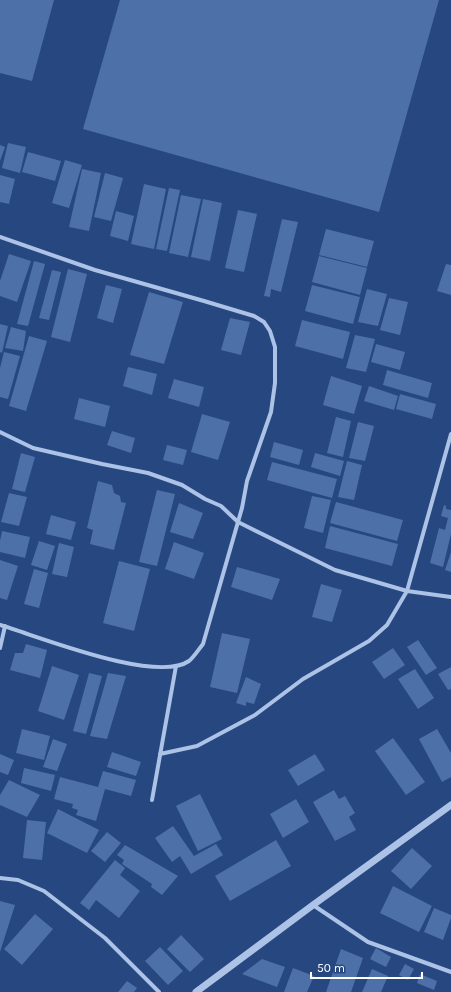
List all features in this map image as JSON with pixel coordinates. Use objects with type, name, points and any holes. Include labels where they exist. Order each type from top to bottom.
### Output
[{"type":"street","points":[[0,237],[95,270],[254,316],[264,322],[270,331],[275,347],[275,383],[272,412],[247,481],[242,508],[203,644],[189,661],[176,666],[160,667],[135,664],[89,655],[0,624]]},
{"type":"street","points":[[0,432],[33,448],[148,473],[182,485],[205,499],[221,506],[238,522],[335,570],[407,591],[451,597]]},
{"type":"street","points":[[160,754],[198,746],[255,715],[303,679],[369,641],[387,625],[407,591],[451,434]]},
{"type":"street","points":[[0,648],[5,626]]},
{"type":"street","points":[[152,800],[176,666]]},
{"type":"street","points":[[196,992],[312,905],[451,805]]},
{"type":"street","points":[[0,878],[18,880],[44,891],[105,938],[159,992]]},
{"type":"street","points":[[312,905],[368,942],[451,972]]},
{"type":"building","points":[[0,0],[54,0],[32,81],[0,73]]},
{"type":"building","points":[[120,0],[439,0],[379,212],[83,129]]},
{"type":"building","points":[[8,143],[26,147],[20,173],[2,168]]},
{"type":"building","points":[[0,145],[5,147],[0,161]]},
{"type":"building","points":[[28,152],[61,161],[55,181],[22,172]]},
{"type":"building","points":[[65,160],[82,165],[69,208],[52,203]]},
{"type":"building","points":[[82,169],[101,173],[89,231],[69,227]]},
{"type":"building","points":[[105,173],[123,178],[111,221],[94,217]]},
{"type":"building","points":[[0,175],[15,179],[9,204],[0,202]]},
{"type":"building","points":[[144,184],[166,189],[154,249],[131,244]]},
{"type":"building","points":[[169,188],[180,190],[167,251],[156,249]]},
{"type":"building","points":[[181,195],[201,199],[188,257],[169,253]]},
{"type":"building","points":[[203,199],[222,203],[210,261],[191,257]]},
{"type":"building","points":[[238,210],[257,214],[244,272],[225,268]]},
{"type":"building","points":[[116,211],[134,216],[128,241],[110,236]]},
{"type":"building","points":[[282,219],[298,222],[281,292],[271,289],[270,297],[264,296]]},
{"type":"building","points":[[326,229],[374,241],[367,267],[319,255]]},
{"type":"building","points":[[9,254],[31,261],[17,302],[0,296],[0,281]]},
{"type":"building","points":[[319,256],[367,268],[360,295],[312,282]]},
{"type":"building","points":[[34,261],[45,264],[28,326],[17,324]]},
{"type":"building","points":[[446,264],[451,265],[451,295],[437,291]]},
{"type":"building","points":[[68,269],[87,274],[70,342],[51,337]]},
{"type":"building","points":[[52,270],[61,272],[49,320],[39,318]]},
{"type":"building","points":[[106,285],[122,289],[113,323],[97,318]]},
{"type":"building","points":[[312,285],[360,297],[353,324],[305,311]]},
{"type":"building","points":[[367,289],[387,294],[378,326],[358,322]]},
{"type":"building","points":[[149,292],[183,302],[164,364],[130,355]]},
{"type":"building","points":[[389,298],[408,302],[400,335],[380,330]]},
{"type":"building","points":[[230,318],[250,322],[241,355],[221,350]]},
{"type":"building","points":[[302,320],[350,332],[343,359],[295,346]]},
{"type":"building","points":[[0,324],[8,326],[2,353],[0,352]]},
{"type":"building","points":[[11,327],[26,331],[23,351],[5,348]]},
{"type":"building","points":[[355,335],[375,339],[366,372],[346,368]]},
{"type":"building","points":[[29,336],[47,341],[26,411],[9,406]]},
{"type":"building","points":[[376,344],[405,352],[400,370],[371,362]]},
{"type":"building","points":[[4,352],[20,356],[8,399],[0,397],[0,368]]},
{"type":"building","points":[[128,367],[157,374],[152,395],[123,386]]},
{"type":"building","points":[[387,370],[432,383],[428,398],[383,385]]},
{"type":"building","points":[[331,376],[362,386],[354,414],[323,405]]},
{"type":"building","points":[[174,379],[204,387],[199,407],[168,398]]},
{"type":"building","points":[[369,386],[398,396],[394,410],[364,401]]},
{"type":"building","points":[[400,394],[436,404],[432,419],[396,409]]},
{"type":"building","points":[[79,398],[110,406],[105,427],[74,419]]},
{"type":"building","points":[[202,414],[230,422],[218,460],[191,452]]},
{"type":"building","points":[[336,417],[351,421],[343,457],[327,453]]},
{"type":"building","points":[[358,422],[374,426],[365,461],[349,458]]},
{"type":"building","points":[[112,431],[135,438],[131,453],[107,445]]},
{"type":"building","points":[[274,442],[303,450],[299,465],[270,457]]},
{"type":"building","points":[[167,445],[187,450],[183,465],[163,460]]},
{"type":"building","points":[[21,453],[35,457],[25,492],[12,489]]},
{"type":"building","points":[[315,453],[344,461],[340,476],[311,467]]},
{"type":"building","points":[[347,461],[362,465],[354,500],[338,497]]},
{"type":"building","points":[[272,462],[337,479],[332,498],[267,480]]},
{"type":"building","points":[[98,481],[112,485],[114,493],[120,496],[121,502],[126,503],[114,550],[90,544],[93,530],[87,528]]},
{"type":"building","points":[[157,490],[175,494],[157,566],[139,562]]},
{"type":"building","points":[[9,493],[27,497],[19,526],[1,522]]},
{"type":"building","points":[[312,496],[331,500],[323,533],[304,528]]},
{"type":"building","points":[[336,502],[403,520],[397,541],[330,523]]},
{"type":"building","points":[[179,503],[203,513],[193,539],[170,532]]},
{"type":"building","points":[[444,505],[446,506],[446,509],[451,510],[451,534],[443,567],[430,563],[439,528],[445,530],[448,518],[441,516]]},
{"type":"building","points":[[51,515],[76,522],[71,540],[46,534]]},
{"type":"building","points":[[330,526],[398,544],[392,566],[325,548]]},
{"type":"building","points":[[2,531],[30,537],[25,558],[0,552]]},
{"type":"building","points":[[39,541],[55,546],[47,570],[31,565]]},
{"type":"building","points":[[174,542],[204,553],[194,579],[165,569]]},
{"type":"building","points":[[59,543],[74,547],[67,577],[52,574]]},
{"type":"building","points":[[451,552],[451,572],[445,570]]},
{"type":"building","points":[[0,560],[18,566],[7,600],[0,598]]},
{"type":"building","points":[[119,561],[150,569],[134,631],[103,623]]},
{"type":"building","points":[[237,567],[280,579],[272,600],[231,587]]},
{"type":"building","points":[[34,569],[48,573],[39,608],[24,604]]},
{"type":"building","points":[[321,584],[342,590],[332,622],[312,617]]},
{"type":"building","points":[[222,633],[250,639],[237,693],[210,687]]},
{"type":"building","points":[[418,640],[437,668],[426,675],[407,647]]},
{"type":"building","points":[[26,644],[47,650],[40,678],[10,670],[15,653],[23,653]]},
{"type":"building","points":[[393,648],[405,665],[384,679],[372,662]]},
{"type":"building","points":[[52,666],[79,675],[64,720],[38,711]]},
{"type":"building","points":[[451,667],[451,689],[448,690],[438,674]]},
{"type":"building","points":[[415,669],[434,698],[418,709],[398,679]]},
{"type":"building","points":[[89,673],[102,676],[86,734],[73,731]]},
{"type":"building","points":[[108,673],[126,676],[107,739],[90,736]]},
{"type":"building","points":[[246,677],[261,684],[254,704],[246,702],[246,706],[236,703]]},
{"type":"building","points":[[22,729],[50,736],[44,760],[16,753]]},
{"type":"building","points":[[437,729],[451,753],[451,777],[442,782],[419,739]]},
{"type":"building","points":[[393,738],[425,782],[406,795],[375,751]]},
{"type":"building","points":[[53,739],[67,744],[57,771],[43,767]]},
{"type":"building","points":[[112,752],[141,762],[136,776],[107,767]]},
{"type":"building","points":[[0,754],[14,760],[8,775],[0,772]]},
{"type":"building","points":[[315,754],[325,770],[298,786],[288,770]]},
{"type":"building","points":[[24,768],[55,775],[51,791],[21,783]]},
{"type":"building","points":[[103,771],[136,780],[131,796],[105,789],[96,821],[76,815],[78,810],[72,808],[73,804],[54,799],[60,777],[98,787]]},
{"type":"building","points":[[9,780],[40,795],[27,817],[0,805],[0,795]]},
{"type":"building","points":[[334,790],[339,799],[345,796],[355,813],[349,817],[356,830],[335,841],[313,802]]},
{"type":"building","points":[[200,794],[222,839],[198,851],[176,806]]},
{"type":"building","points":[[296,799],[309,822],[283,838],[270,814]]},
{"type":"building","points":[[58,809],[99,830],[87,853],[47,833]]},
{"type":"building","points":[[27,820],[46,822],[42,860],[23,858]]},
{"type":"building","points":[[173,826],[194,856],[216,844],[223,855],[191,874],[180,856],[172,862],[155,838]]},
{"type":"building","points":[[107,832],[121,843],[105,862],[91,851]]},
{"type":"building","points":[[276,840],[291,866],[230,901],[215,876]]},
{"type":"building","points":[[125,845],[178,876],[162,895],[151,887],[152,884],[122,864],[124,860],[117,855]]},
{"type":"building","points":[[412,848],[432,866],[411,889],[391,871]]},
{"type":"building","points":[[115,860],[125,868],[120,875],[140,891],[119,918],[96,900],[89,910],[80,903]]},
{"type":"building","points":[[393,886],[432,906],[419,932],[380,913]]},
{"type":"building","points":[[0,901],[15,905],[0,952]]},
{"type":"building","points":[[434,908],[451,915],[443,940],[424,932]]},
{"type":"building","points":[[35,914],[53,929],[22,965],[4,949]]},
{"type":"building","points":[[181,935],[204,959],[190,972],[167,949]]},
{"type":"building","points":[[160,947],[183,971],[168,985],[145,961]]},
{"type":"building","points":[[376,948],[391,957],[386,967],[370,959]]},
{"type":"building","points":[[341,949],[363,958],[351,992],[326,992]]},
{"type":"building","points":[[262,959],[285,967],[277,987],[242,974]]},
{"type":"building","points":[[405,964],[414,969],[408,980],[399,975]]},
{"type":"building","points":[[293,968],[314,976],[307,992],[284,992]]},
{"type":"building","points":[[372,969],[388,976],[381,992],[362,992]]},
{"type":"building","points":[[420,974],[437,981],[434,990],[417,983]]},
{"type":"building","points":[[127,981],[137,988],[134,992],[118,992]]}]
